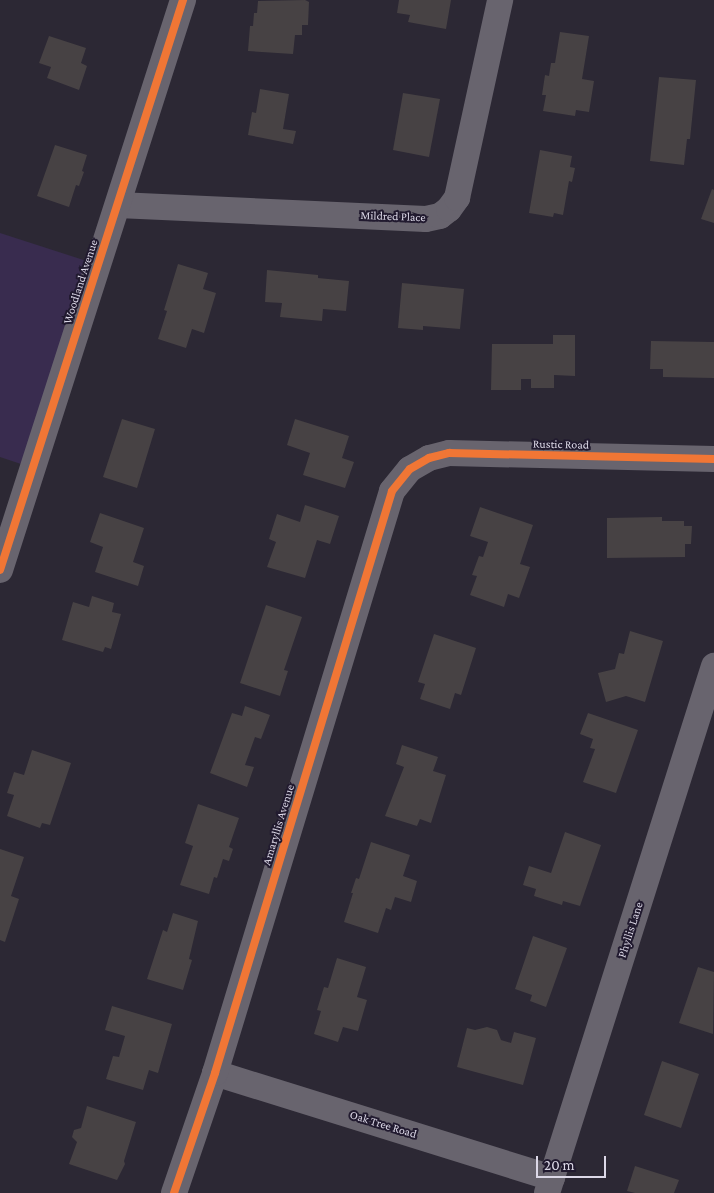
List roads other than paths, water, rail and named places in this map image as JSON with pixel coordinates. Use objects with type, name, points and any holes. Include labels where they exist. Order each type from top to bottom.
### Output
[{"type":"street","name":"Woodland Avenue","points":[[0,570],[183,0]]},
{"type":"street","name":"Mildred Place","points":[[118,205],[426,219],[440,216],[450,209],[457,198],[500,0]]},
{"type":"street","name":"Rustic Road","points":[[410,468],[429,458],[450,453],[714,460]]},
{"type":"street","name":"Amaryllis Avenue","points":[[174,1193],[215,1073],[392,491],[410,468]]},
{"type":"street","name":"Phyllis Lane","points":[[550,1185],[714,666]]},
{"type":"street","name":"Oak Tree Road","points":[[215,1073],[550,1185]]}]
